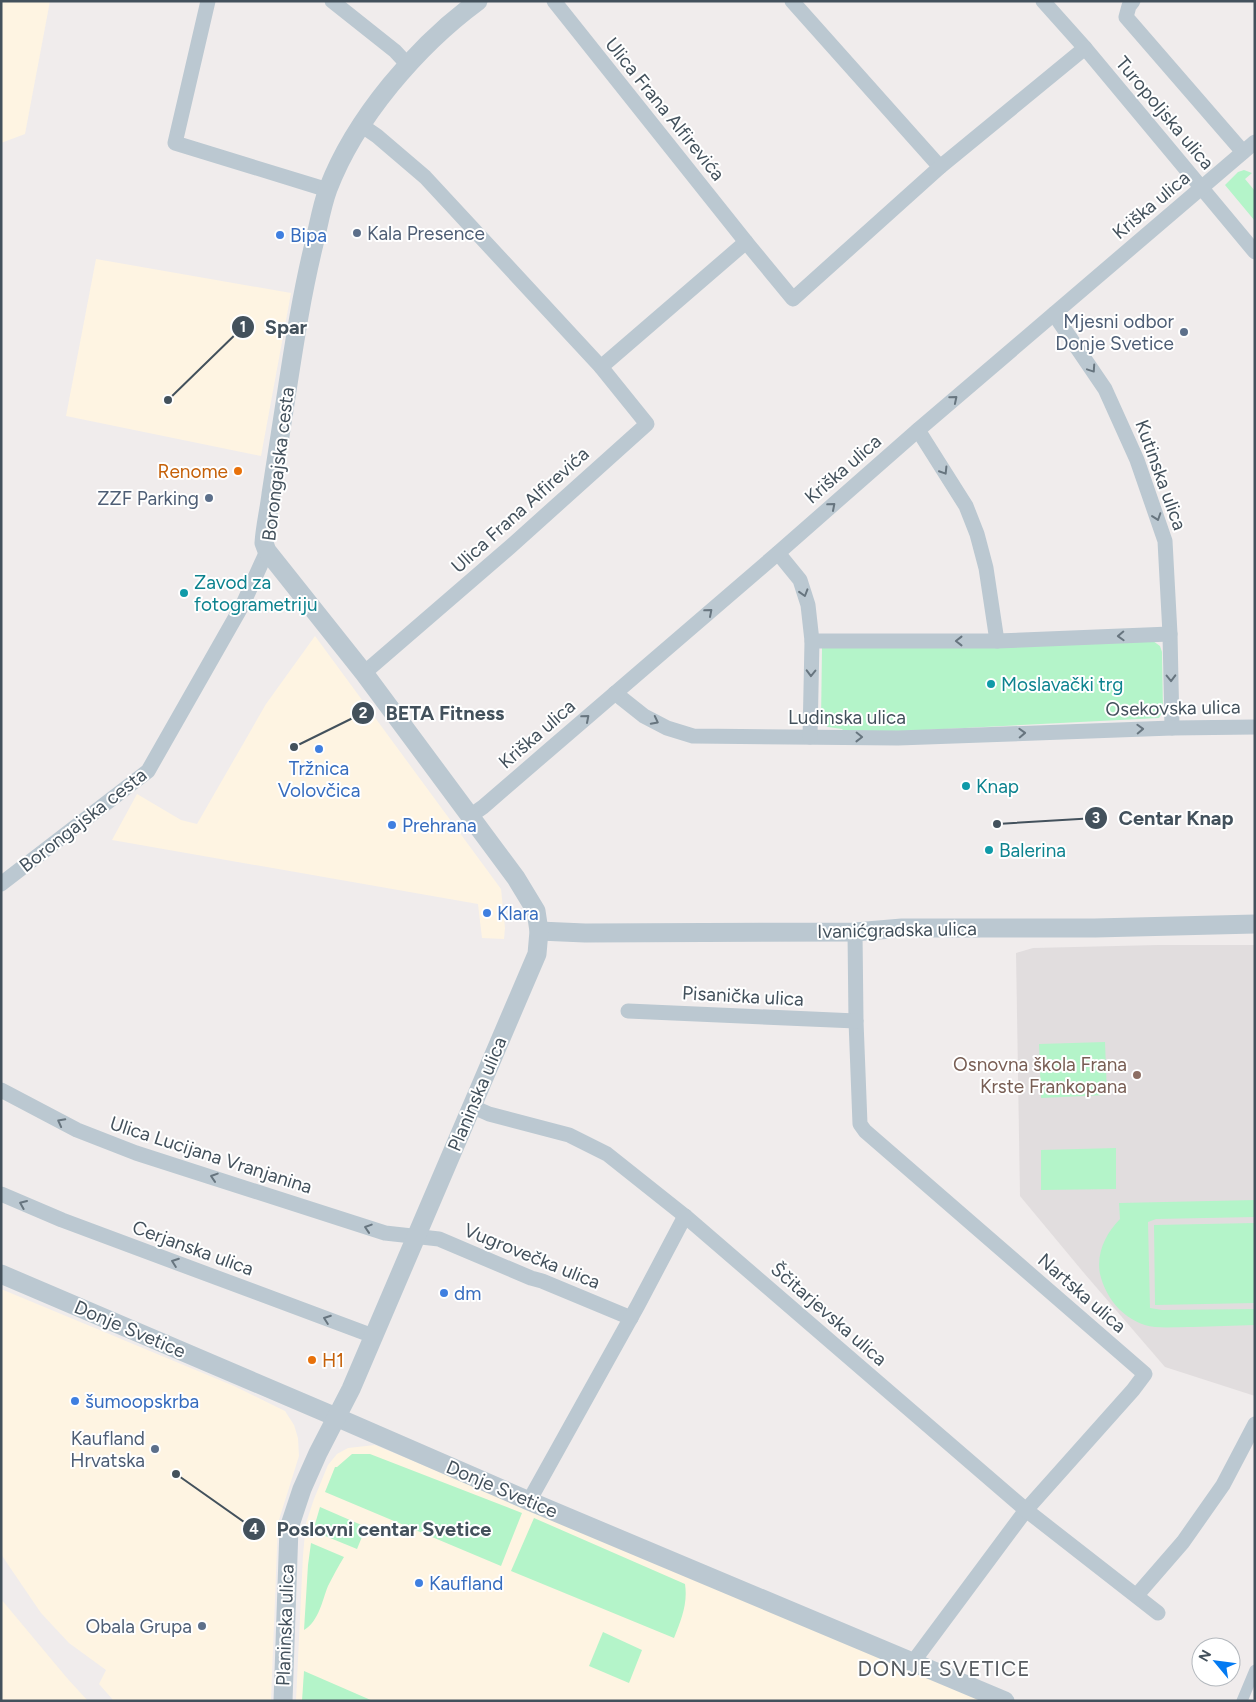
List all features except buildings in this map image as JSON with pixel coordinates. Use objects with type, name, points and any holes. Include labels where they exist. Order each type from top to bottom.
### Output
[{"type":"street","points":[[208,1],[175,143],[328,190]]},
{"type":"street","points":[[332,1],[395,51],[408,65]]},
{"type":"street","name":"Borongajska cesta","points":[[1,884],[148,771],[243,604],[267,551],[264,536],[292,362],[309,263],[328,190],[345,152],[361,125],[408,65],[455,18],[478,1]]},
{"type":"street","name":"Ulica Frana Alfirevića","points":[[554,1],[793,299],[940,167],[1085,48]]},
{"type":"street","points":[[792,1],[940,167]]},
{"type":"street","name":"Turopoljska ulica","points":[[1043,1],[1085,48],[1255,252]]},
{"type":"street","name":"Kriška ulica","points":[[470,816],[483,807],[918,430],[1249,147],[1126,17],[1131,4]]},
{"type":"street","name":"Ulica Frana Alfirevića","points":[[361,125],[377,136],[424,177],[601,367],[647,424],[510,547],[364,673]]},
{"type":"street","points":[[601,367],[746,242]]},
{"type":"street","name":"Kutinska ulica","points":[[1054,314],[1105,389],[1137,460],[1165,542],[1170,634],[1172,728]]},
{"type":"street","points":[[918,430],[966,506],[977,534],[986,568],[997,641]]},
{"type":"street","name":"Planinska ulica","points":[[267,551],[364,673],[516,878],[536,911],[539,931],[537,954],[350,1389],[302,1488],[288,1528],[283,1701]]},
{"type":"street","points":[[778,553],[800,580],[808,605],[812,640],[810,736]]},
{"type":"street","points":[[812,640],[997,641],[1170,634]]},
{"type":"street","name":"Ludinska ulica","points":[[615,693],[644,716],[667,728],[693,736],[898,738],[1091,730]]},
{"type":"street","name":"Osekovska ulica","points":[[1091,730],[1255,727]]},
{"type":"street","name":"Ivanićgradska ulica","points":[[539,931],[585,933],[855,932],[902,928],[1086,928],[1255,924]]},
{"type":"street","name":"Nartska ulica","points":[[855,932],[860,1124],[865,1131],[1145,1374],[1133,1390],[1026,1510],[913,1662]]},
{"type":"street","name":"Pisanička ulica","points":[[628,1011],[856,1021]]},
{"type":"street","name":"Ulica Lucijana Vranjanina","points":[[1,1090],[77,1130],[136,1153],[385,1233],[416,1238]]},
{"type":"street","name":"Ščitarjevska ulica","points":[[471,1106],[489,1114],[569,1136],[607,1154],[685,1216],[1026,1510],[1158,1613]]},
{"type":"street","name":"Cerjanska ulica","points":[[1,1194],[62,1220],[373,1336]]},
{"type":"street","points":[[529,1501],[631,1318],[685,1216]]},
{"type":"street","name":"Vugrovečka ulica","points":[[416,1238],[439,1239],[631,1318]]},
{"type":"street","name":"Donje Svetice","points":[[1,1274],[529,1501],[1005,1701]]},
{"type":"street","points":[[1137,1595],[1183,1542],[1217,1493],[1255,1424]]},
{"type":"street","points":[[1242,1701],[1255,1670]]},
{"type":"shaded area","points":[[1,1],[50,1],[25,134],[1,143]]},
{"type":"shaded area","points":[[96,259],[291,293],[261,456],[66,416]]},
{"type":"shaded area","name":"Tržnica Volovčica","points":[[315,636],[501,889],[505,928],[504,939],[482,938],[478,904],[112,840],[137,794],[181,820],[197,824],[266,704]]},
{"type":"shaded area","name":"Osnovna škola Frana Krste Frankopana","points":[[1255,945],[1255,1396],[1165,1367],[1020,1196],[1016,953],[1033,948]]},
{"type":"shaded area","points":[[1,1289],[234,1386],[285,1411],[294,1425],[298,1438],[299,1456],[278,1523],[271,1701],[114,1701],[99,1684],[106,1670],[69,1643],[41,1613],[1,1554]]},
{"type":"shaded area","points":[[375,1445],[983,1701],[296,1701],[306,1523],[328,1465],[337,1454],[348,1448]]},
{"type":"shaded area","points":[[1,1599],[67,1678],[88,1701],[1,1701]]},
{"type":"green space","points":[[1244,170],[1252,173],[1245,179],[1255,191],[1255,221],[1225,185],[1238,172]]},
{"type":"green space","name":"Moslavački trg","points":[[1153,641],[1160,646],[1162,652],[1163,711],[1159,718],[847,734],[842,729],[828,727],[821,722],[822,648]]},
{"type":"green space","points":[[1105,1042],[1107,1095],[1041,1098],[1039,1044]]},
{"type":"green space","points":[[1116,1148],[1116,1189],[1041,1190],[1041,1150]]},
{"type":"green space","points":[[1255,1200],[1255,1217],[1156,1219],[1148,1222],[1150,1308],[1162,1310],[1255,1309],[1255,1325],[1155,1327],[1145,1325],[1127,1316],[1107,1293],[1100,1274],[1099,1259],[1106,1237],[1120,1219],[1119,1203]]},
{"type":"green space","points":[[1255,1223],[1255,1303],[1155,1305],[1154,1225]]},
{"type":"green space","points":[[352,1454],[370,1454],[522,1513],[501,1566],[325,1492],[335,1467]]},
{"type":"green space","points":[[320,1507],[366,1527],[357,1549],[313,1531]]},
{"type":"green space","points":[[534,1518],[685,1584],[685,1605],[674,1638],[511,1571]]},
{"type":"green space","points":[[311,1543],[344,1557],[328,1586],[317,1616],[304,1630],[308,1565]]},
{"type":"green space","points":[[603,1632],[642,1650],[629,1683],[589,1666]]},
{"type":"green space","points":[[304,1671],[373,1701],[302,1701]]},
{"type":"place","name":"Kala Presence","points":[[357,233]]},
{"type":"place","name":"Bipa","points":[[280,235]]},
{"type":"place","name":"Mjesni odbor Donje Svetice","points":[[1184,332]]},
{"type":"place","name":"Spar","points":[[168,400]]},
{"type":"place","name":"Renome","points":[[238,471]]},
{"type":"place","name":"ZZF Parking","points":[[209,498]]},
{"type":"place","name":"Zavod za fotogrametriju","points":[[184,593]]},
{"type":"place","name":"Moslavački trg","points":[[991,684]]},
{"type":"place","name":"BETA Fitness","points":[[294,747]]},
{"type":"place","name":"Tržnica Volovčica","points":[[319,749]]},
{"type":"place","name":"Knap","points":[[966,786]]},
{"type":"place","name":"Centar Knap","points":[[997,824]]},
{"type":"place","name":"Prehrana","points":[[392,825]]},
{"type":"place","name":"Balerina","points":[[989,850]]},
{"type":"place","name":"Klara","points":[[487,913]]},
{"type":"place","name":"Osnovna škola Frana Krste Frankopana","points":[[1137,1075]]},
{"type":"place","name":"dm","points":[[444,1293]]},
{"type":"place","name":"H1","points":[[312,1360]]},
{"type":"place","name":"šumoopskrba","points":[[75,1401]]},
{"type":"place","name":"Kaufland Hrvatska","points":[[155,1449]]},
{"type":"place","name":"Poslovni centar Svetice","points":[[176,1474]]},
{"type":"place","name":"Kaufland","points":[[419,1583]]},
{"type":"place","name":"Obala Grupa","points":[[202,1626]]},
{"type":"district","name":"DONJE SVETICE","points":[[944,1668]]}]
